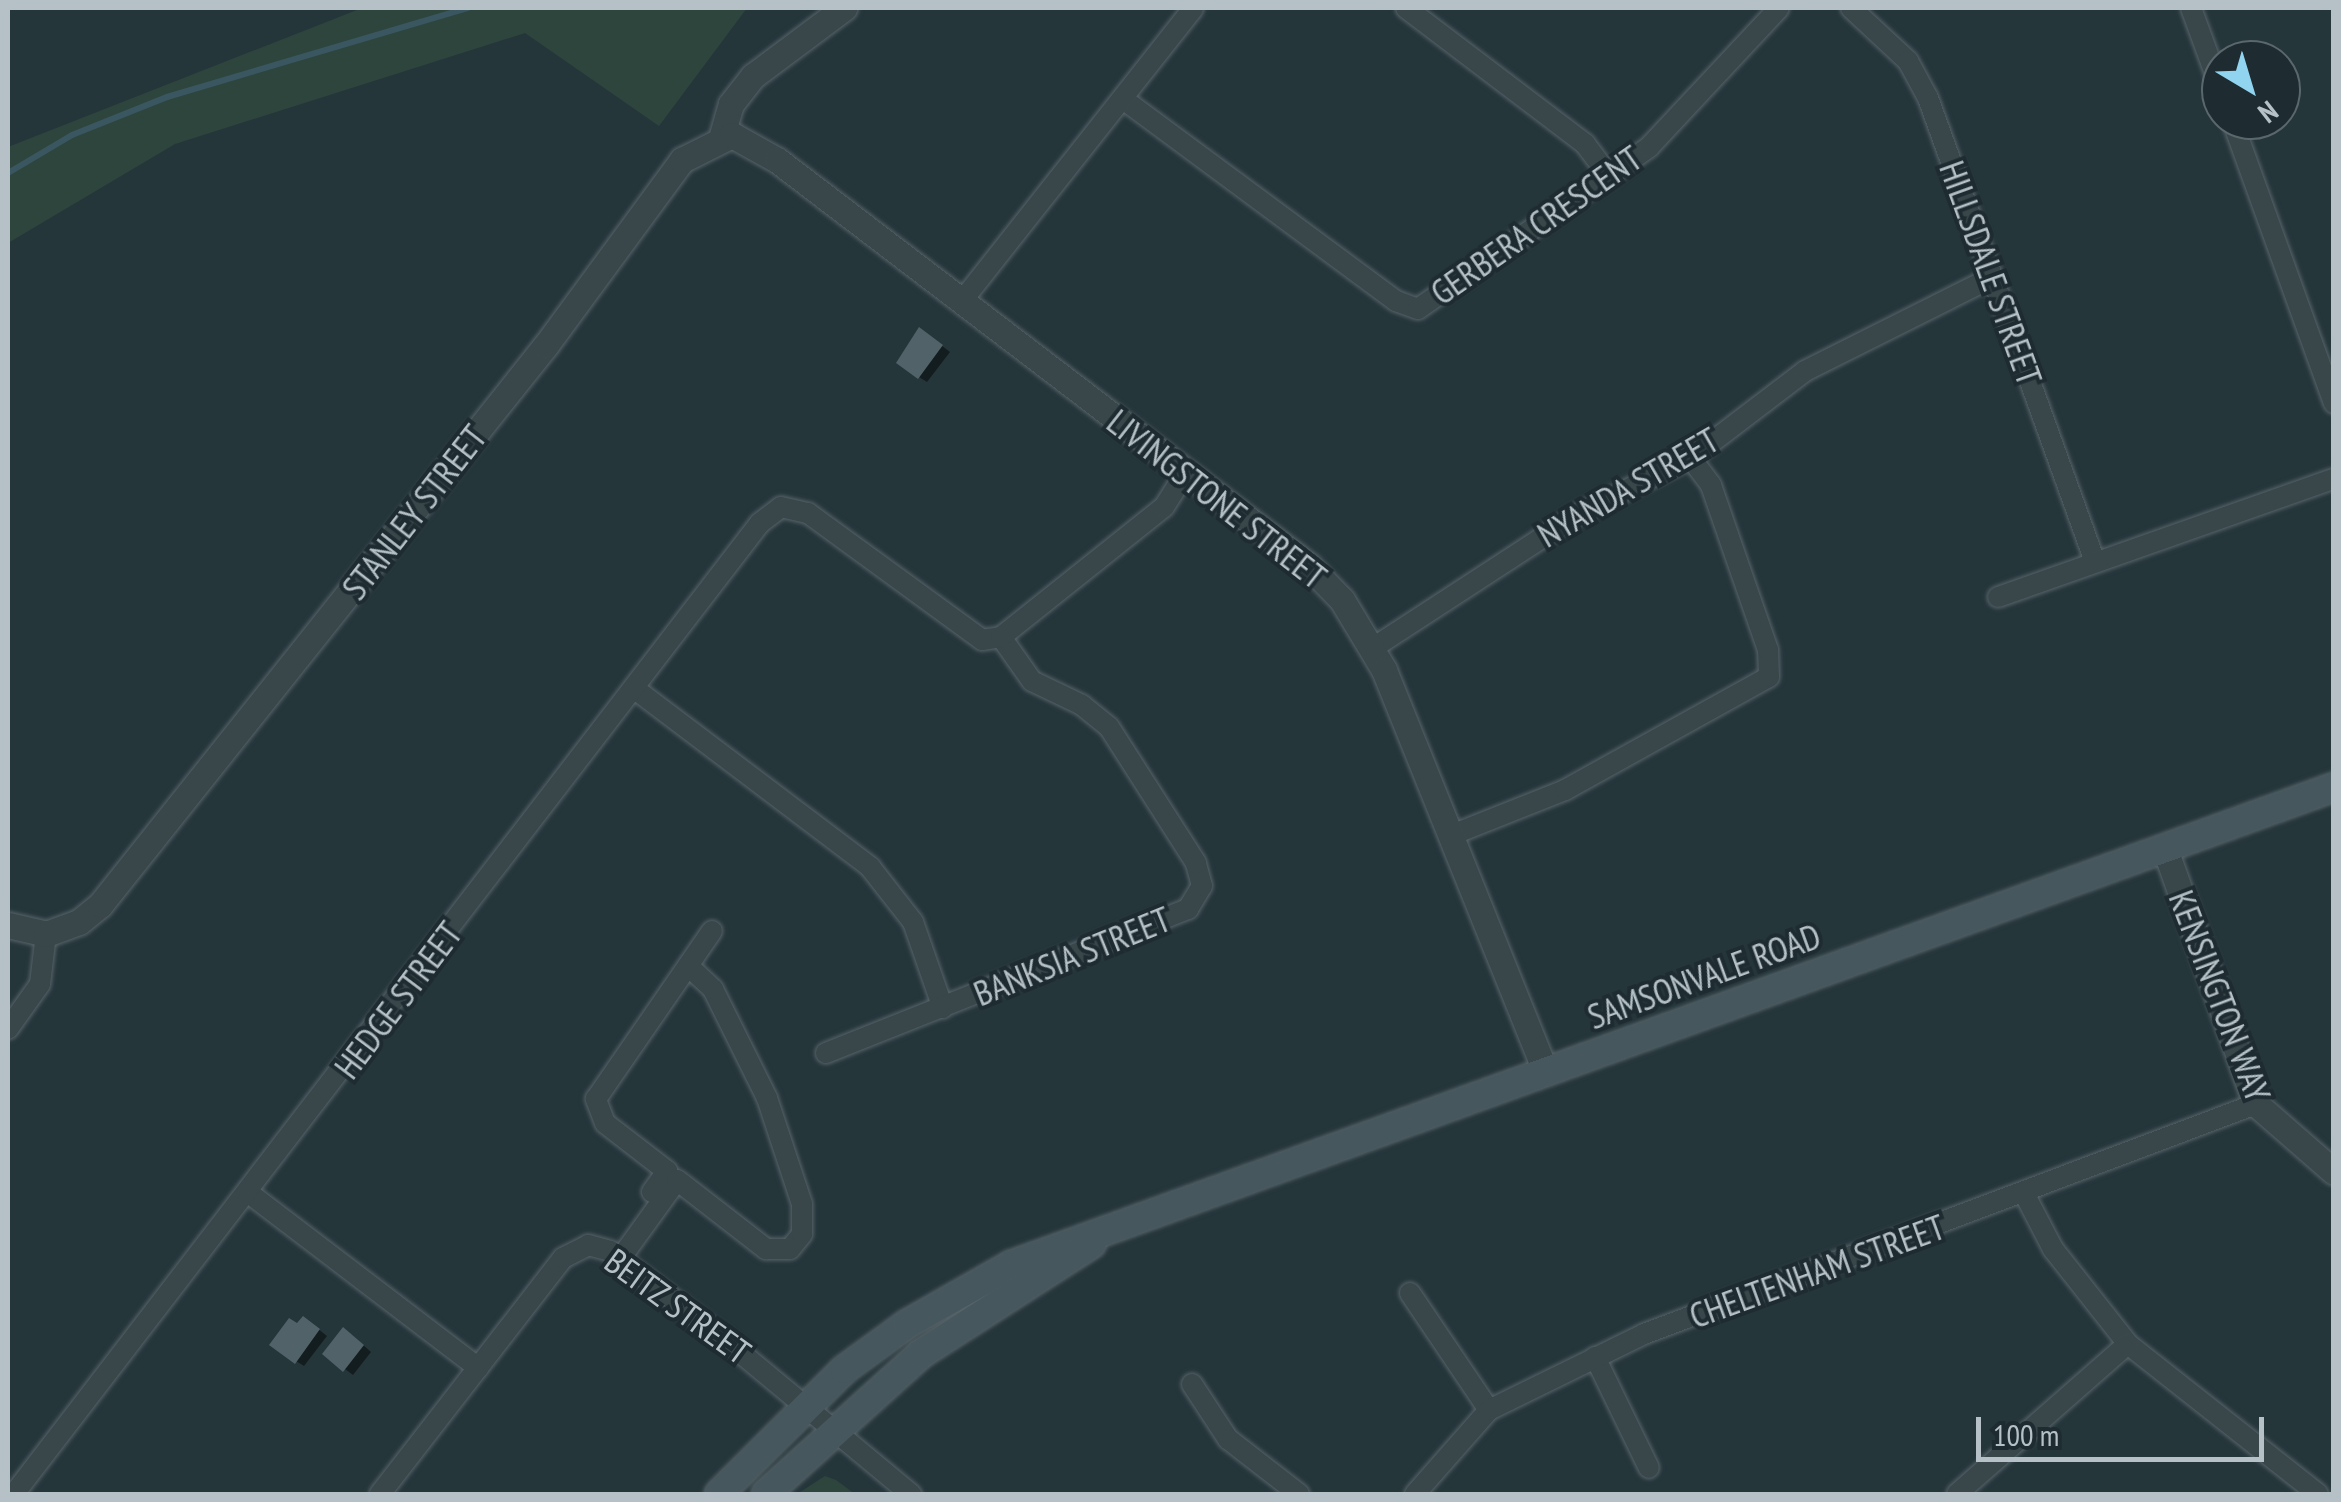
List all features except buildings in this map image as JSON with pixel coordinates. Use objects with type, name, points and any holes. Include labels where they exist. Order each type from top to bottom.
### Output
[{"type":"main road","name":"SAMSONVALE ROAD","points":[[719,1494],[805,1404],[877,1345],[977,1282],[1046,1250],[1101,1237],[2334,787]]},
{"type":"main road","name":"SAMSONVALE ROAD","points":[[766,1494],[831,1429],[949,1332],[1101,1237]]},
{"type":"street","points":[[722,135],[731,104],[753,76],[844,8]]},
{"type":"street","points":[[962,301],[1193,8]]},
{"type":"street","points":[[1406,8],[1585,144],[1610,177]]},
{"type":"street","name":"GERBERA CRESCENT","points":[[1123,99],[1396,300],[1418,308],[1649,147],[1780,8]]},
{"type":"street","name":"HILLSDALE STREET","points":[[1851,8],[1908,61],[1993,276],[2095,562]]},
{"type":"street","points":[[2192,8],[2203,40]]},
{"type":"street","name":"LIVINGSTONE STREET","points":[[722,135],[742,137],[771,155],[1308,565],[1373,648],[1546,1073]]},
{"type":"street","name":"STANLEY STREET","points":[[46,934],[79,922],[118,886],[546,345],[668,177],[695,149],[722,135]]},
{"type":"street","points":[[2239,140],[2334,402]]},
{"type":"street","name":"NYANDA STREET","points":[[1373,648],[1582,512],[1692,458],[1805,371],[1993,276]]},
{"type":"street","points":[[1449,836],[1565,790],[1769,677],[1768,650],[1711,485],[1692,458]]},
{"type":"street","points":[[1001,637],[1164,508],[1186,472]]},
{"type":"street","points":[[1998,597],[2334,479]]},
{"type":"street","name":"HEDGE STREET","points":[[14,1494],[250,1194],[760,523],[781,506],[808,514],[964,633],[982,640],[1001,637]]},
{"type":"street","name":"BANKSIA STREET","points":[[826,1053],[1188,908],[1202,886],[1196,862],[1108,727],[1082,704],[1032,681],[1001,637]]},
{"type":"street","points":[[634,689],[870,867],[914,922],[942,1008]]},
{"type":"street","name":"KENSINGTON WAY","points":[[2164,849],[2256,1104],[2334,1172]]},
{"type":"street","points":[[8,925],[46,934],[40,984],[8,1029]]},
{"type":"street","points":[[615,1255],[667,1171],[605,1123],[596,1100],[712,932]]},
{"type":"street","points":[[615,1255],[677,1180],[766,1248],[790,1249],[802,1234],[802,1204],[767,1098],[713,989],[688,966]]},
{"type":"street","name":"CHELTENHAM STREET","points":[[1415,1494],[1489,1410],[1595,1357],[2256,1104]]},
{"type":"street","points":[[250,1194],[478,1368]]},
{"type":"street","points":[[2024,1196],[2054,1249],[2128,1344],[2314,1493]]},
{"type":"street","name":"BEITZ STREET","points":[[380,1494],[563,1258],[588,1245],[615,1255],[805,1404],[911,1494]]},
{"type":"street","points":[[1410,1293],[1489,1410]]},
{"type":"street","points":[[1956,1494],[2128,1344]]},
{"type":"street","points":[[1595,1357],[1649,1468]]},
{"type":"street","points":[[1192,1384],[1228,1439],[1299,1494]]},
{"type":"green space","points":[[362,8],[747,8],[659,126],[525,33],[175,144],[8,243],[8,147]]},
{"type":"green space","points":[[825,1476],[836,1480],[855,1494],[797,1494]]},
{"type":"waterway","points":[[8,173],[72,135],[167,97],[468,8]]}]
